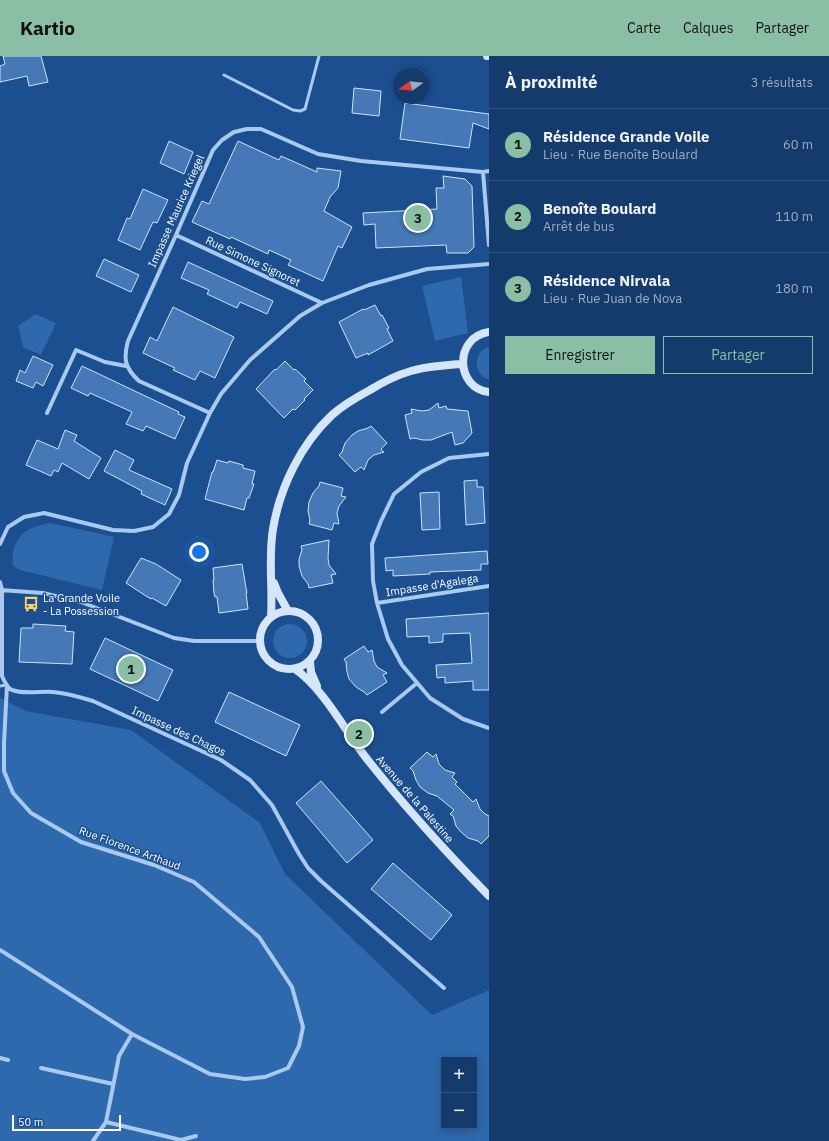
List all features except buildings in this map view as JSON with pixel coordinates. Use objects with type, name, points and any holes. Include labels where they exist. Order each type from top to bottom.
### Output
[{"type":"main road","points":[[489,332],[475,337],[468,345],[462,364],[464,373],[470,382],[477,388],[489,392]]},
{"type":"main road","points":[[271,617],[270,574],[273,529],[284,486],[298,458],[316,433],[332,415],[352,400],[385,381],[433,367],[462,364]]},
{"type":"main road","points":[[270,574],[288,611]]},
{"type":"main road","points":[[288,611],[297,612],[306,616],[317,630],[319,638],[318,647],[310,662],[305,666],[287,670],[278,668],[265,657],[260,641],[266,622],[271,617],[281,612],[288,611]]},
{"type":"main road","name":"Avenue de la Palestine","points":[[310,662],[311,672],[318,690]]},
{"type":"main road","name":"Avenue de la Palestine","points":[[295,669],[318,690],[354,742],[381,777],[456,862],[489,896]]},
{"type":"street","name":"Impasse Maurice Kriegel","points":[[126,366],[125,352],[128,341],[213,150],[222,140],[234,132],[247,129],[261,129],[318,154],[361,161],[483,172],[489,171]]},
{"type":"street","points":[[483,172],[489,245]]},
{"type":"street","name":"Rue Simone Signoret","points":[[176,235],[322,303]]},
{"type":"street","points":[[0,544],[8,527],[24,517],[44,513],[113,530],[134,531],[153,526],[169,514],[179,495],[187,463],[210,413],[221,394],[250,360],[300,316],[322,303],[369,284],[427,269],[489,264]]},
{"type":"street","points":[[47,413],[76,350],[105,362],[126,366],[139,381],[210,413]]},
{"type":"street","points":[[489,454],[449,458],[421,472],[394,494],[372,544],[373,581],[377,603],[388,639],[402,665],[430,698],[463,719],[489,728]]},
{"type":"street","points":[[0,582],[1,667],[2,676],[7,685]]},
{"type":"street","name":"Impasse d'Agalega","points":[[377,603],[489,586]]},
{"type":"street","points":[[1,590],[43,593],[80,602],[174,638],[194,641],[260,641]]},
{"type":"street","points":[[382,712],[417,683]]},
{"type":"street","name":"Impasse des Chagos","points":[[7,685],[11,689],[19,692],[52,692],[73,695],[93,701],[221,760],[250,780],[272,805],[308,868],[444,988]]},
{"type":"street","name":"Rue Florence Arthaud","points":[[0,950],[132,1034],[210,1074],[245,1079],[265,1076],[288,1068],[299,1046],[303,1027],[292,987],[259,937],[194,882],[154,865],[81,842],[30,813],[17,798],[13,793],[4,771],[7,685]]},
{"type":"street","points":[[93,1141],[106,1122],[119,1056],[132,1034]]},
{"type":"street","points":[[0,1058],[8,1060]]},
{"type":"street","points":[[41,1068],[113,1084]]},
{"type":"street","points":[[106,1122],[181,1140],[196,1136]]},
{"type":"lane","points":[[224,75],[293,110],[300,111],[305,109],[319,56]]},
{"type":"lane","points":[[0,686],[7,685]]},
{"type":"shaded area","points":[[461,277],[468,333],[435,341],[422,286]]},
{"type":"shaded area","points":[[36,314],[56,323],[41,355],[23,347],[18,326]]},
{"type":"shaded area","points":[[489,347],[489,380],[480,373],[477,368],[477,358],[483,350]]},
{"type":"shaded area","points":[[50,523],[114,537],[102,590],[20,570],[13,566],[13,551],[20,537],[30,529]]},
{"type":"shaded area","points":[[287,624],[293,624],[302,629],[306,635],[306,647],[302,653],[293,658],[287,658],[278,653],[273,644],[273,638],[278,629]]},
{"type":"shaded area","points":[[0,698],[26,711],[131,730],[260,823],[285,874],[432,1015],[489,990],[489,1141],[0,1141]]},
{"type":"place","name":"Résidence Nirvala","points":[[418,218]]},
{"type":"place","name":"La Grande Voile - La Possession","points":[[31,604]]},
{"type":"place","name":"Résidence Grande Voile","points":[[131,669]]},
{"type":"place","name":"Benoîte Boulard","points":[[359,734]]}]
